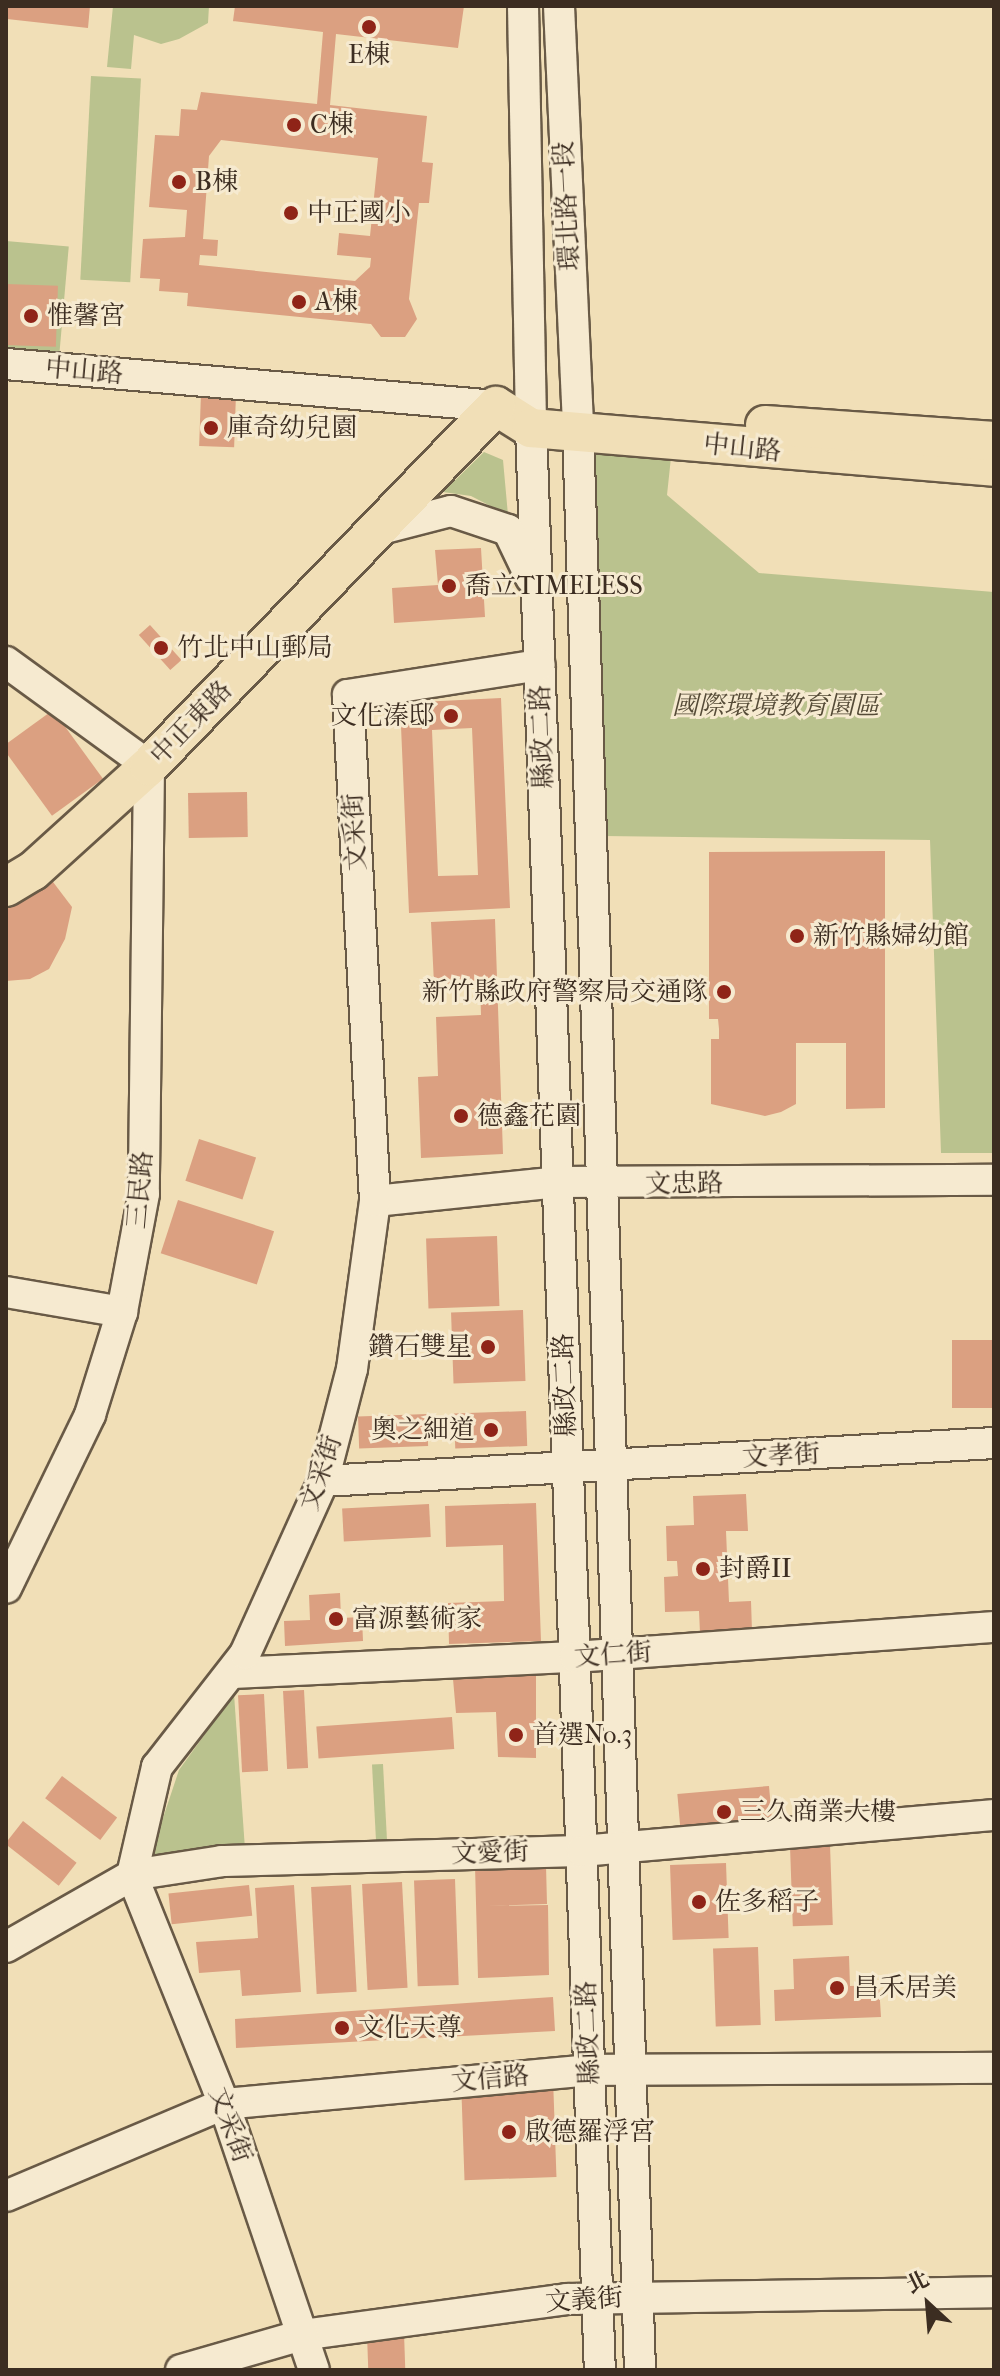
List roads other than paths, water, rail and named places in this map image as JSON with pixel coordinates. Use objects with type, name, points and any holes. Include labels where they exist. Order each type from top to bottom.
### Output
[{"type":"main road","name":"中山路","points":[[519,411],[994,467]]},
{"type":"main road","name":"中正東路","points":[[6,887],[33,871],[149,766],[381,529],[519,411]]},
{"type":"main road","name":"中山路","points":[[577,418],[994,441]]},
{"type":"street","name":"環北路一段","points":[[519,411],[523,6]]},
{"type":"street","name":"環北路一段","points":[[559,6],[577,418]]},
{"type":"street","name":"中山路","points":[[6,364],[519,411]]},
{"type":"street","name":"縣政二路","points":[[519,411],[537,592],[600,2370]]},
{"type":"street","name":"縣政二路","points":[[577,418],[640,2370]]},
{"type":"street","points":[[381,529],[451,511],[508,530],[537,592]]},
{"type":"street","points":[[6,662],[149,766]]},
{"type":"street","name":"文采街","points":[[314,2370],[224,2104],[132,1875],[157,1767],[232,1673],[323,1481],[352,1369],[375,1201],[348,695],[540,665]]},
{"type":"street","name":"三民路","points":[[6,1588],[90,1415],[122,1312],[144,1194],[149,766]]},
{"type":"street","name":"文忠路","points":[[375,1201],[558,1182],[994,1180]]},
{"type":"street","points":[[6,1292],[122,1312]]},
{"type":"street","name":"文孝街","points":[[323,1481],[994,1443]]},
{"type":"street","name":"文仁街","points":[[232,1673],[617,1655],[994,1627]]},
{"type":"street","name":"文愛街","points":[[6,1947],[132,1875],[222,1861],[582,1851],[994,1815]]},
{"type":"street","name":"文信路","points":[[6,2196],[224,2104],[589,2070],[994,2068]]},
{"type":"street","name":"文義街","points":[[181,2370],[302,2335],[598,2297],[994,2292]]},
{"type":"place","name":"E棟","points":[[369,27]]},
{"type":"place","name":"C棟","points":[[294,125]]},
{"type":"place","name":"B棟","points":[[179,182]]},
{"type":"place","name":"中正國小","points":[[291,213]]},
{"type":"place","name":"A棟","points":[[299,302]]},
{"type":"place","name":"惟馨宮","points":[[31,316]]},
{"type":"place","name":"庫奇幼兒園","points":[[211,428]]},
{"type":"place","name":"喬立TIMELESS","points":[[449,586]]},
{"type":"place","name":"竹北中山郵局","points":[[161,648]]},
{"type":"place","name":"文化溱邸","points":[[451,716]]},
{"type":"place","name":"新竹縣婦幼館","points":[[797,936]]},
{"type":"place","name":"新竹縣政府警察局交通隊","points":[[724,992]]},
{"type":"place","name":"德鑫花園","points":[[461,1116]]},
{"type":"place","name":"鑽石雙星","points":[[488,1347]]},
{"type":"place","name":"奧之細道","points":[[491,1430]]},
{"type":"place","name":"封爵II","points":[[703,1569]]},
{"type":"place","name":"富源藝術家","points":[[336,1619]]},
{"type":"place","name":"首選No.3","points":[[516,1735]]},
{"type":"place","name":"三久商業大樓","points":[[724,1812]]},
{"type":"place","name":"佐多稻子","points":[[699,1902]]},
{"type":"place","name":"昌禾居美","points":[[837,1988]]},
{"type":"place","name":"文化天尊","points":[[342,2028]]},
{"type":"place","name":"啟德羅浮宮","points":[[509,2132]]},
{"type":"park label","name":"國際環境教育園區","points":[[776,706]]}]
